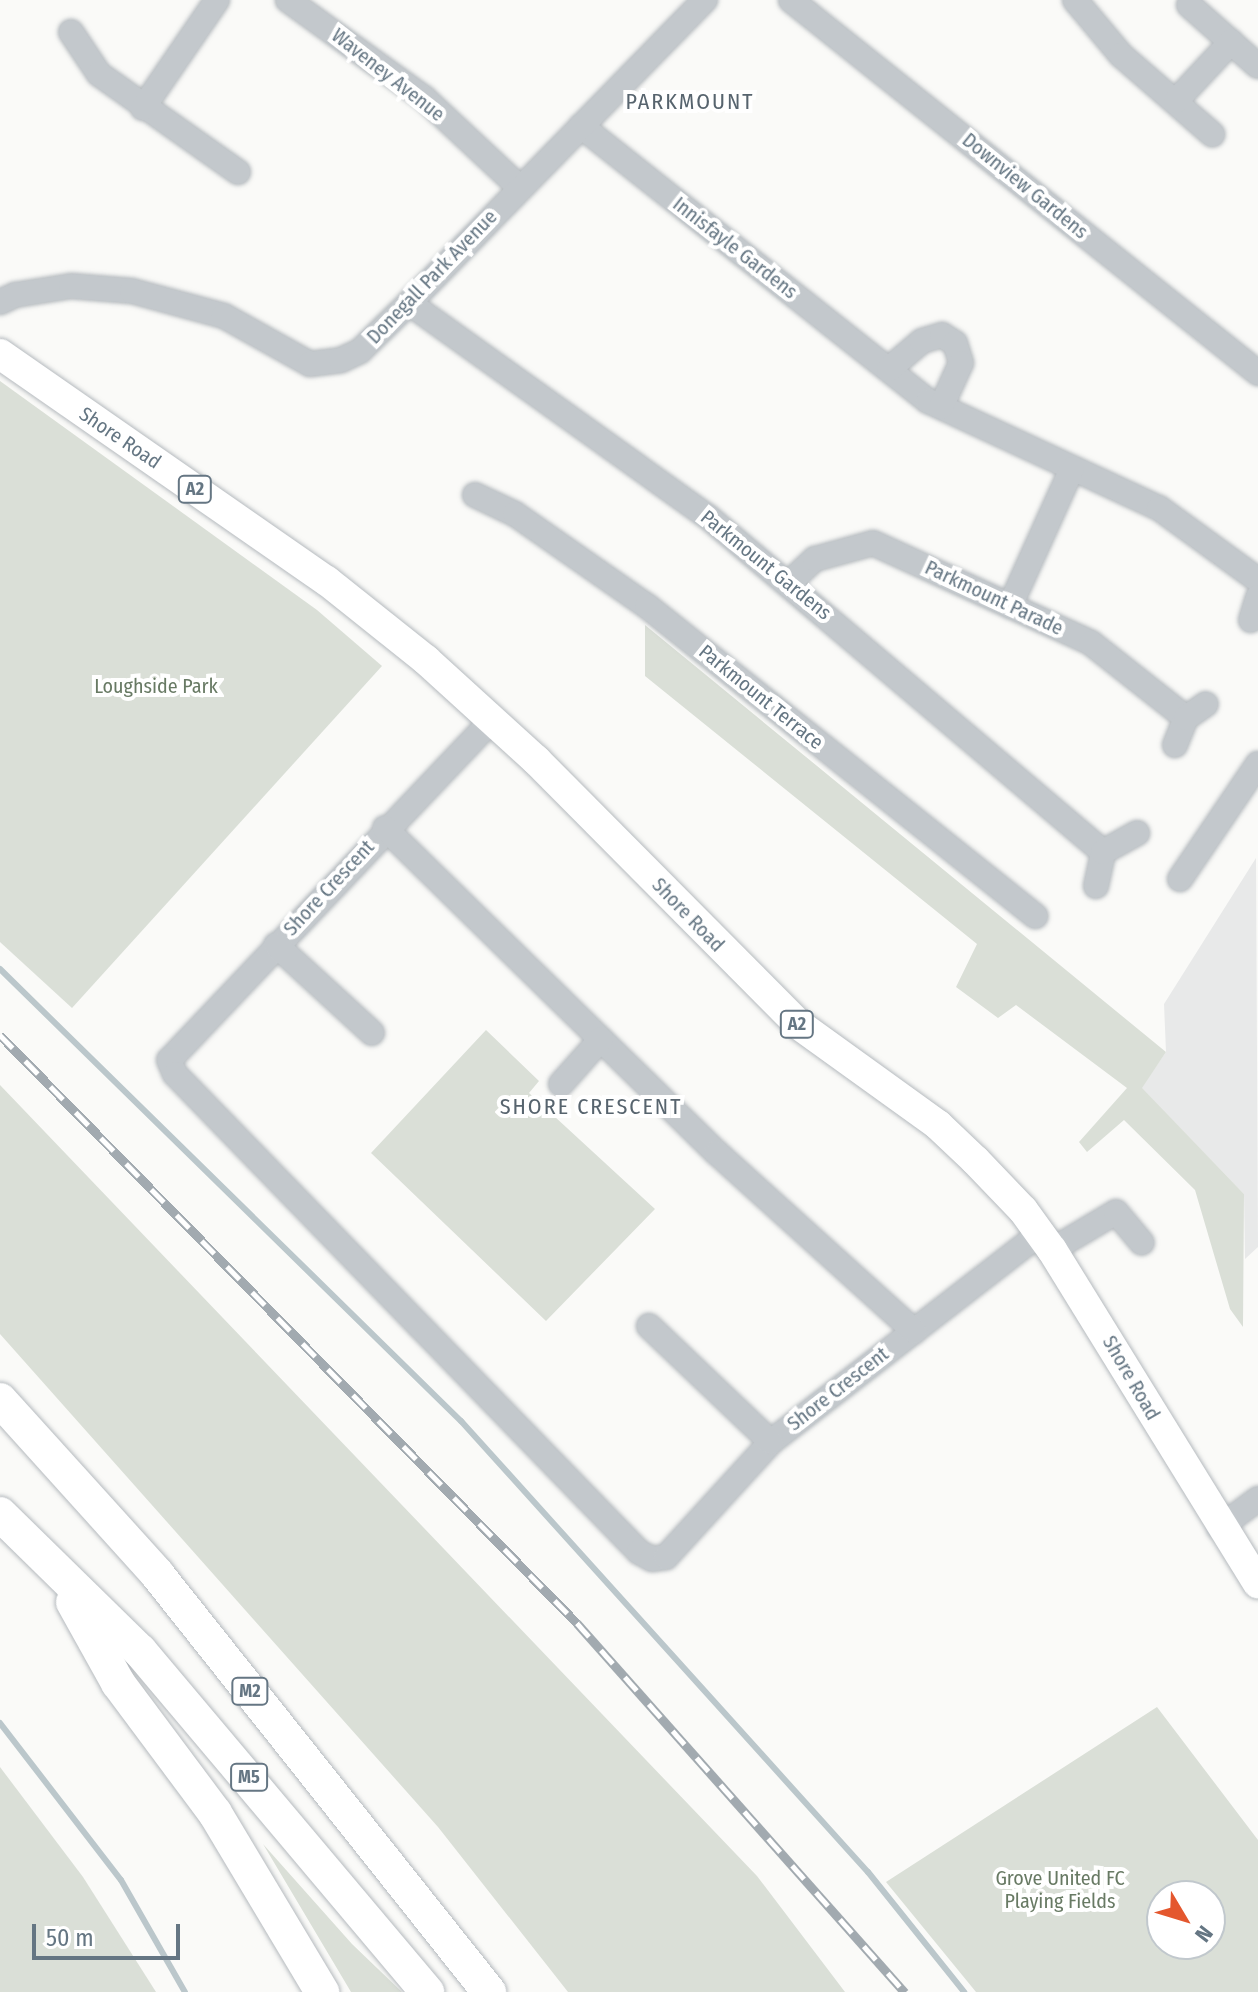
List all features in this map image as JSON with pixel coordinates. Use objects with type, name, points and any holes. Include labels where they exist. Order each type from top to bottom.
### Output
[{"type":"highway","name":"M2","points":[[0,1400],[157,1574],[489,1992]]},
{"type":"highway","points":[[0,1514],[57,1574],[118,1683],[215,1813],[322,1992]]},
{"type":"highway","name":"M5","points":[[57,1574],[171,1686],[427,1992]]},
{"type":"main road","name":"Shore Road","points":[[0,354],[327,581],[493,719],[762,990],[827,1049],[938,1125],[1004,1188],[1046,1241],[1219,1528],[1258,1584]]},
{"type":"street","points":[[143,108],[217,0]]},
{"type":"street","name":"Waveney Avenue","points":[[288,0],[424,98],[519,187]]},
{"type":"street","name":"Donegall Park Avenue","points":[[0,302],[15,295],[71,286],[132,291],[211,311],[295,358],[324,365],[360,351],[705,0]]},
{"type":"street","name":"Downview Gardens","points":[[791,0],[1258,373]]},
{"type":"street","points":[[1075,0],[1121,55],[1212,134]]},
{"type":"street","points":[[1189,5],[1258,66]]},
{"type":"street","points":[[71,32],[99,74],[143,108],[238,172]]},
{"type":"street","points":[[1176,101],[1231,42]]},
{"type":"street","name":"Innisfayle Gardens","points":[[581,126],[941,407],[1159,508],[1258,580]]},
{"type":"street","name":"Parkmount Gardens","points":[[409,303],[707,516],[790,582],[1103,852]]},
{"type":"street","points":[[889,369],[922,341],[942,335],[955,343],[961,363],[941,407]]},
{"type":"street","points":[[1010,606],[1072,469]]},
{"type":"street","name":"Parkmount Terrace","points":[[475,495],[515,514],[647,606],[1035,916]]},
{"type":"street","name":"Parkmount Parade","points":[[790,582],[815,559],[873,543],[1091,643],[1186,718]]},
{"type":"street","points":[[1175,745],[1186,718],[1206,704]]},
{"type":"street","name":"Shore Crescent","points":[[493,719],[385,828],[169,1060],[197,1097],[639,1552],[652,1559],[666,1557],[771,1442],[914,1331],[1046,1241],[1116,1212],[1142,1243]]},
{"type":"street","points":[[1180,879],[1258,764]]},
{"type":"street","points":[[385,828],[601,1039],[914,1331]]},
{"type":"street","points":[[1096,886],[1103,852],[1137,833]]},
{"type":"street","points":[[276,945],[372,1033]]},
{"type":"street","points":[[561,1084],[601,1039]]},
{"type":"street","points":[[649,1326],[771,1442]]},
{"type":"street","points":[[1219,1528],[1258,1499]]},
{"type":"shaded area","points":[[1256,858],[1258,1247],[1245,1259],[1244,1194],[1141,1088],[1166,1052],[1164,1004]]},
{"type":"green space","name":"Loughside Park","points":[[0,381],[317,610],[382,666],[72,1008],[0,942]]},
{"type":"green space","points":[[645,625],[1166,1052],[1142,1088],[1244,1194],[1243,1327],[1230,1309],[1195,1190],[1124,1120],[1087,1152],[1079,1142],[1127,1088],[1016,1005],[998,1018],[956,987],[977,944],[645,676]]},
{"type":"green space","points":[[486,1030],[539,1081],[529,1093],[655,1209],[546,1321],[371,1153]]},
{"type":"green space","points":[[0,1085],[757,1876],[845,1992],[568,1992],[438,1827],[0,1334]]},
{"type":"green space","name":"Grove United FC Playing Fields","points":[[1157,1707],[1258,1840],[1258,1992],[976,1992],[886,1882]]},
{"type":"green space","points":[[0,1767],[83,1877],[156,1992],[0,1992]]},
{"type":"green space","points":[[263,1844],[352,1944],[402,1992],[351,1992]]},
{"type":"waterway","points":[[0,969],[461,1421],[868,1872],[964,1992]]},
{"type":"waterway","points":[[0,1723],[121,1880],[185,1992]]},
{"type":"railway","points":[[0,1035],[577,1623],[905,1992]]},
{"type":"district","name":"PARKMOUNT","points":[[690,102]]},
{"type":"district","name":"SHORE CRESCENT","points":[[591,1107]]}]
